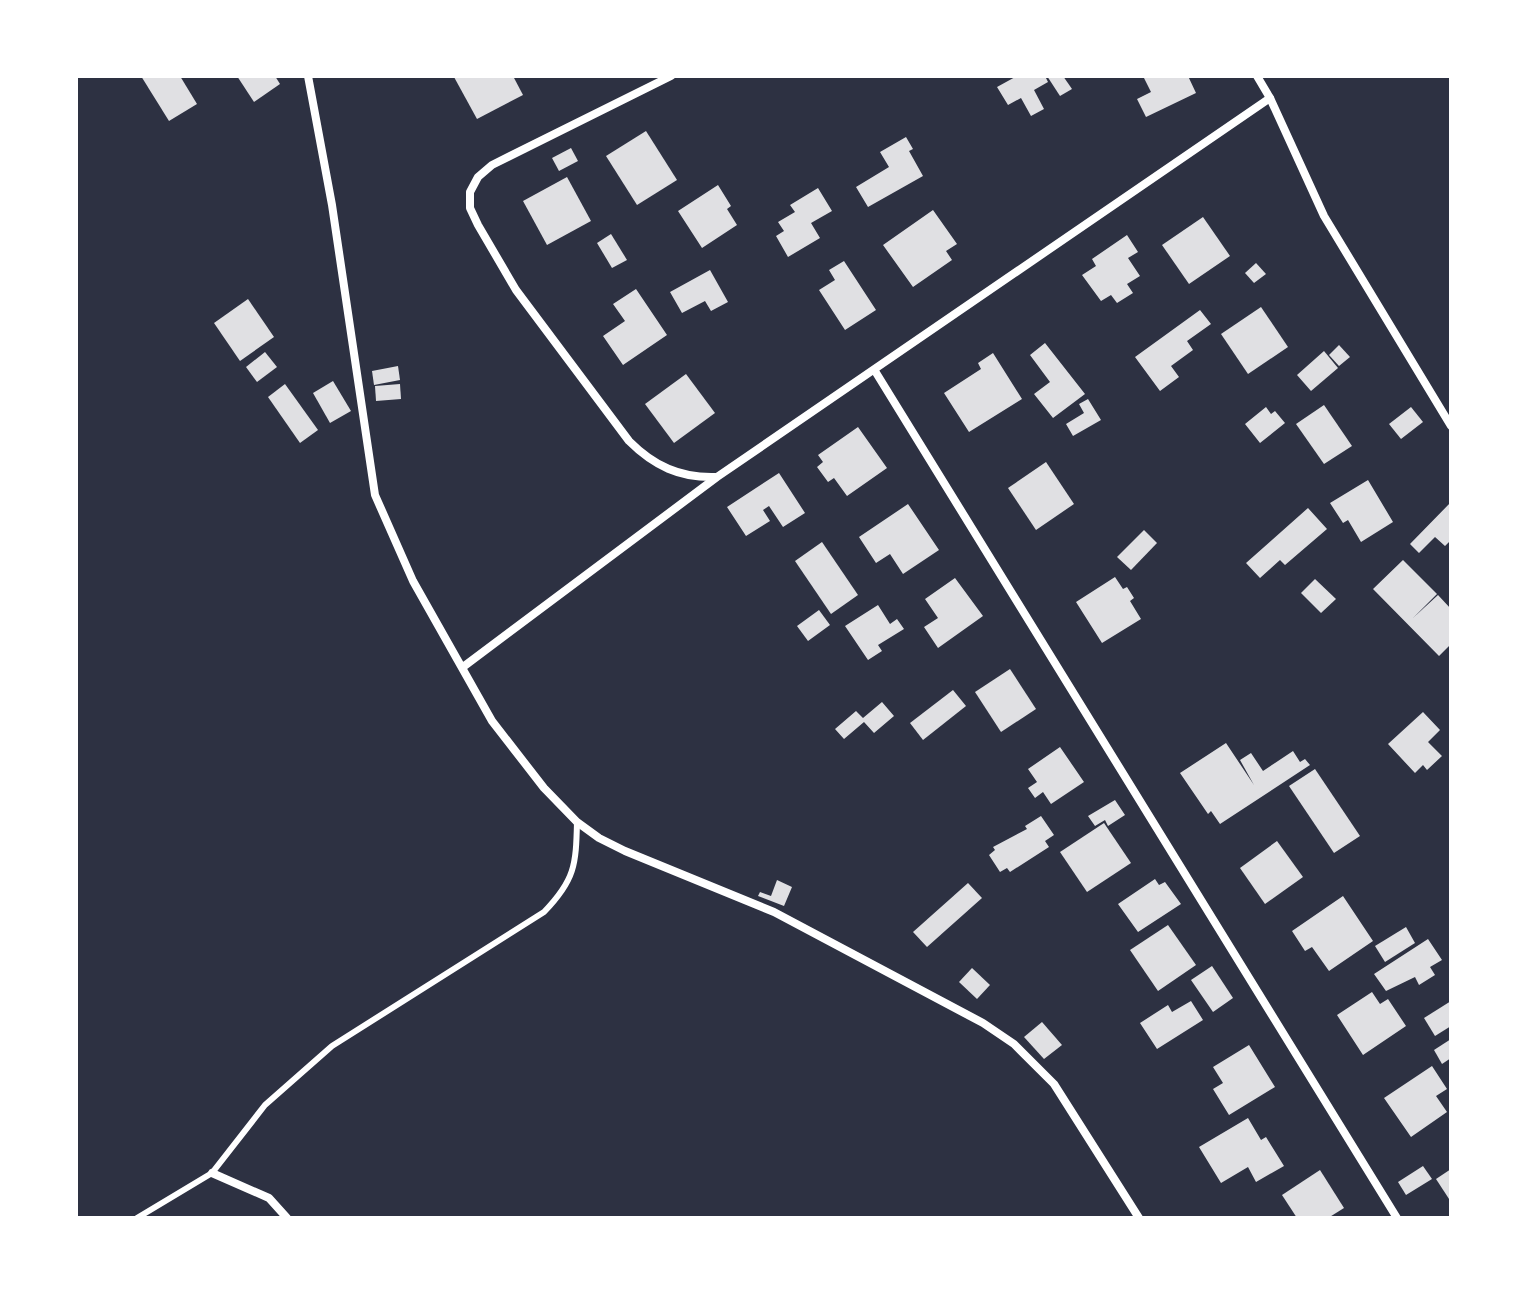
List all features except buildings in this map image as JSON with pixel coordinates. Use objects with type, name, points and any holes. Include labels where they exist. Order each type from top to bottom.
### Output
[{"type":"street","points":[[308,76],[332,205],[375,495],[413,581],[492,721],[544,788],[577,822],[599,838],[774,912],[999,1033],[1035,1063],[1054,1084],[1139,1218]]},
{"type":"street","points":[[671,76],[492,165],[473,184],[469,200],[478,225],[516,290],[629,441],[650,460],[675,472],[690,477],[717,477]]},
{"type":"street","points":[[1257,76],[1324,216],[1451,426]]},
{"type":"street","points":[[463,667],[717,477],[1270,98]]},
{"type":"street","points":[[875,371],[1397,1218]]},
{"type":"street","points":[[212,1173],[269,1198],[287,1218]]},
{"type":"lane","points":[[137,1218],[212,1173],[265,1105],[332,1046],[544,912],[565,891],[576,860],[577,822]]}]
